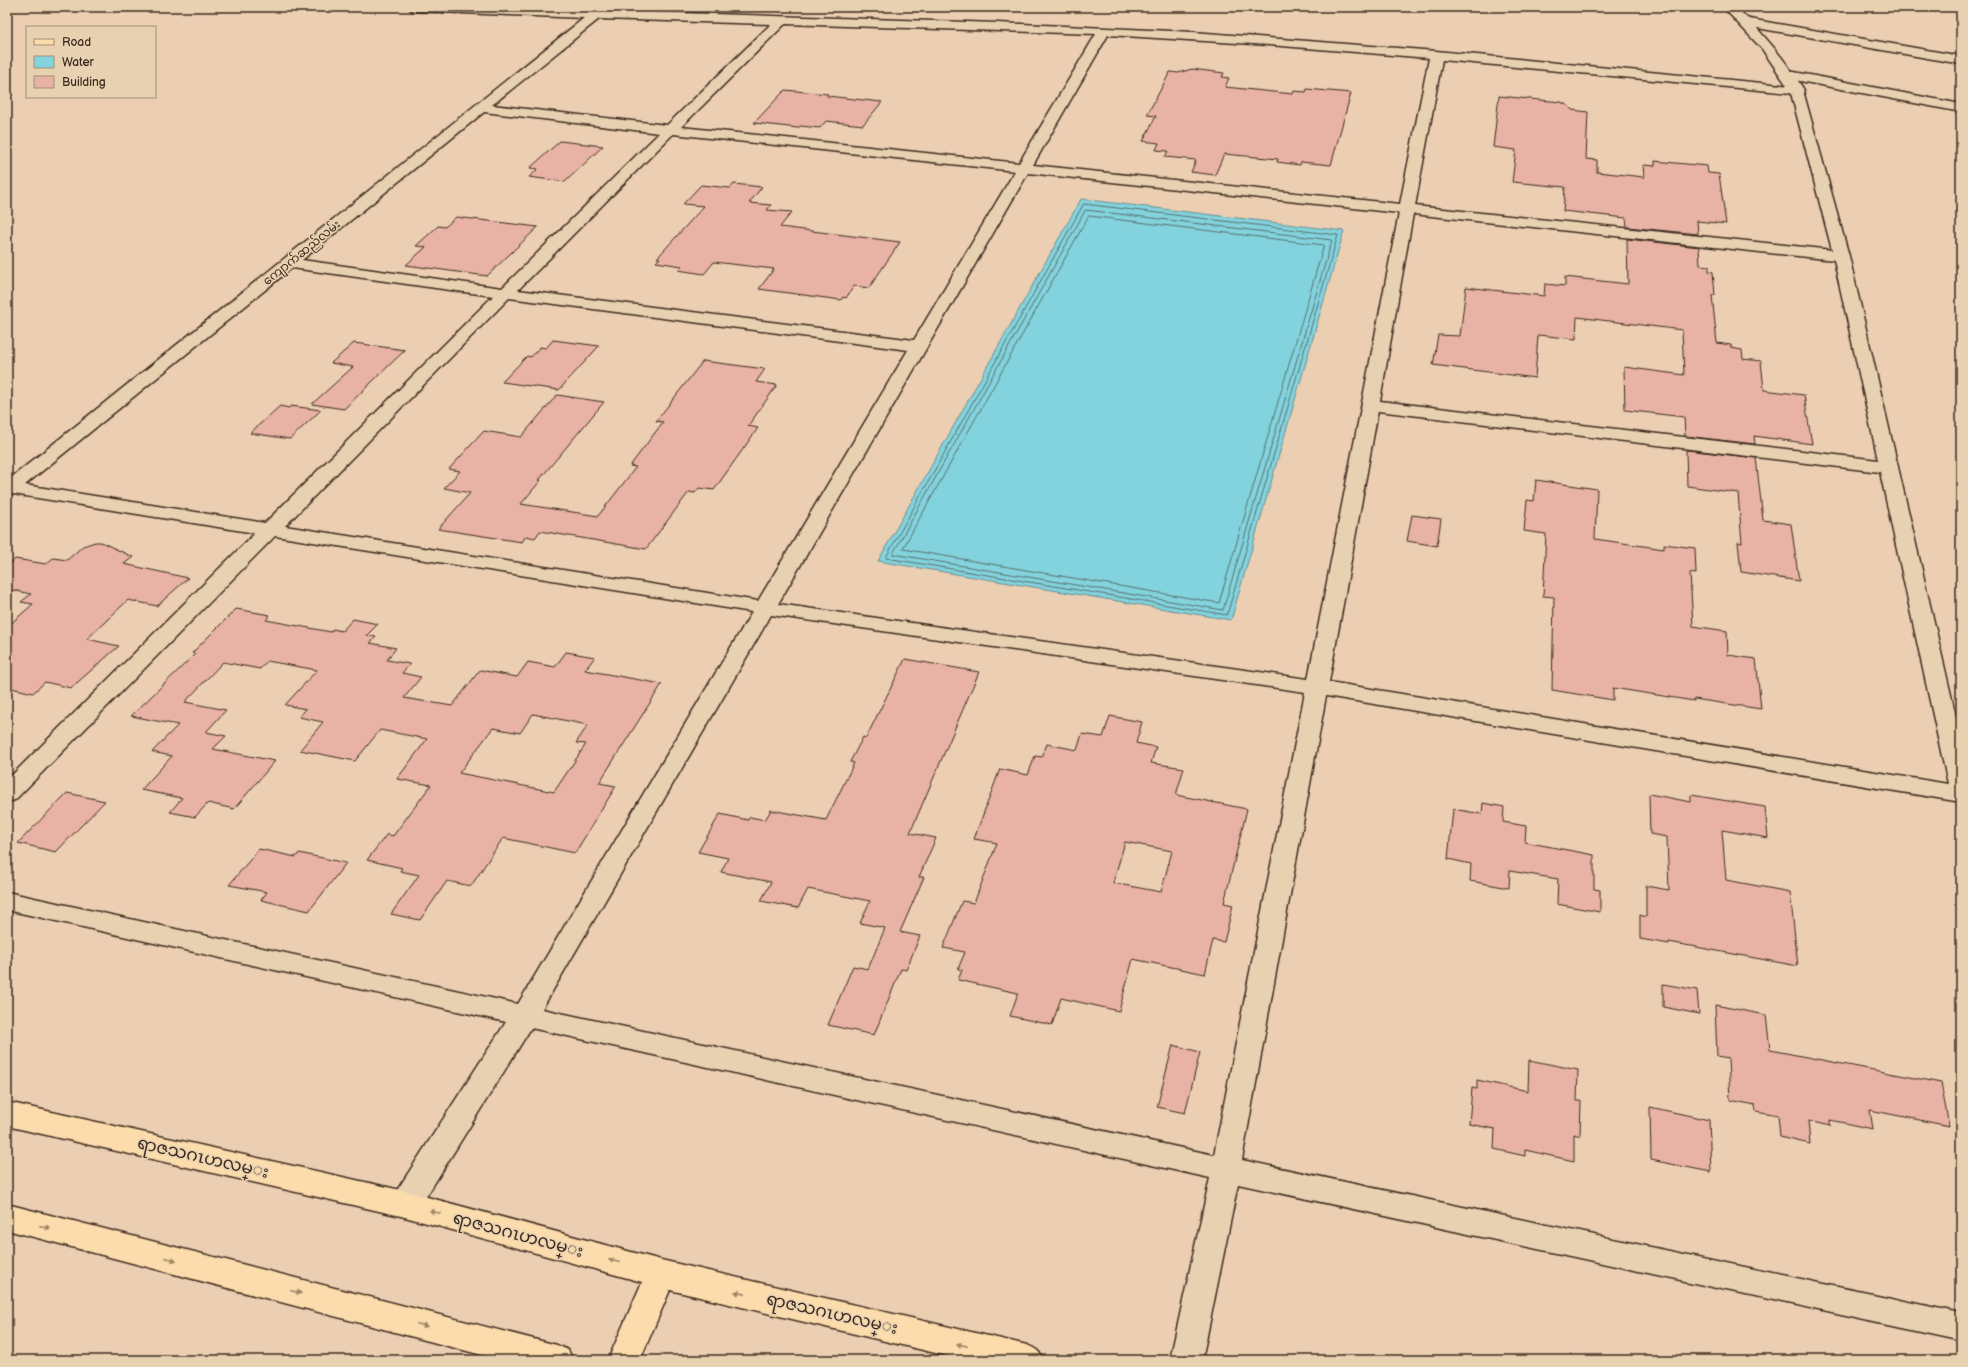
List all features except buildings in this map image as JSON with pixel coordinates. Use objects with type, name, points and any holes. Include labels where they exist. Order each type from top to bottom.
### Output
[{"type":"main road","name":"ရာဇသဂၤဟလမ္း","points":[[7,1114],[405,1204],[661,1274],[1027,1360]]},
{"type":"main road","points":[[7,1217],[557,1360]]},
{"type":"main road","points":[[624,1360],[661,1274]]},
{"type":"street","points":[[413,7],[1193,36],[1793,82],[1961,108]]},
{"type":"street","points":[[1729,7],[1744,22],[1793,82],[1841,256],[1961,789]]},
{"type":"street","name":"ကျောက်ဆည်လမ်း","points":[[8,489],[483,108],[597,14]]},
{"type":"street","points":[[7,794],[506,293],[782,20]]},
{"type":"street","points":[[1744,22],[1961,60]]},
{"type":"street","points":[[405,1204],[524,1017],[1104,32]]},
{"type":"street","points":[[1186,1360],[1226,1170],[1436,55]]},
{"type":"street","points":[[483,108],[670,130],[1408,208],[1841,256]]},
{"type":"street","points":[[290,263],[506,293],[919,346]]},
{"type":"street","points":[[1371,405],[1888,467]]},
{"type":"street","points":[[8,489],[271,529],[765,608],[1317,687],[1961,794]]},
{"type":"street","points":[[7,902],[524,1017],[1226,1170],[1961,1327]]},
{"type":"water","points":[[1081,199],[1344,231],[1231,620],[878,561]]}]
